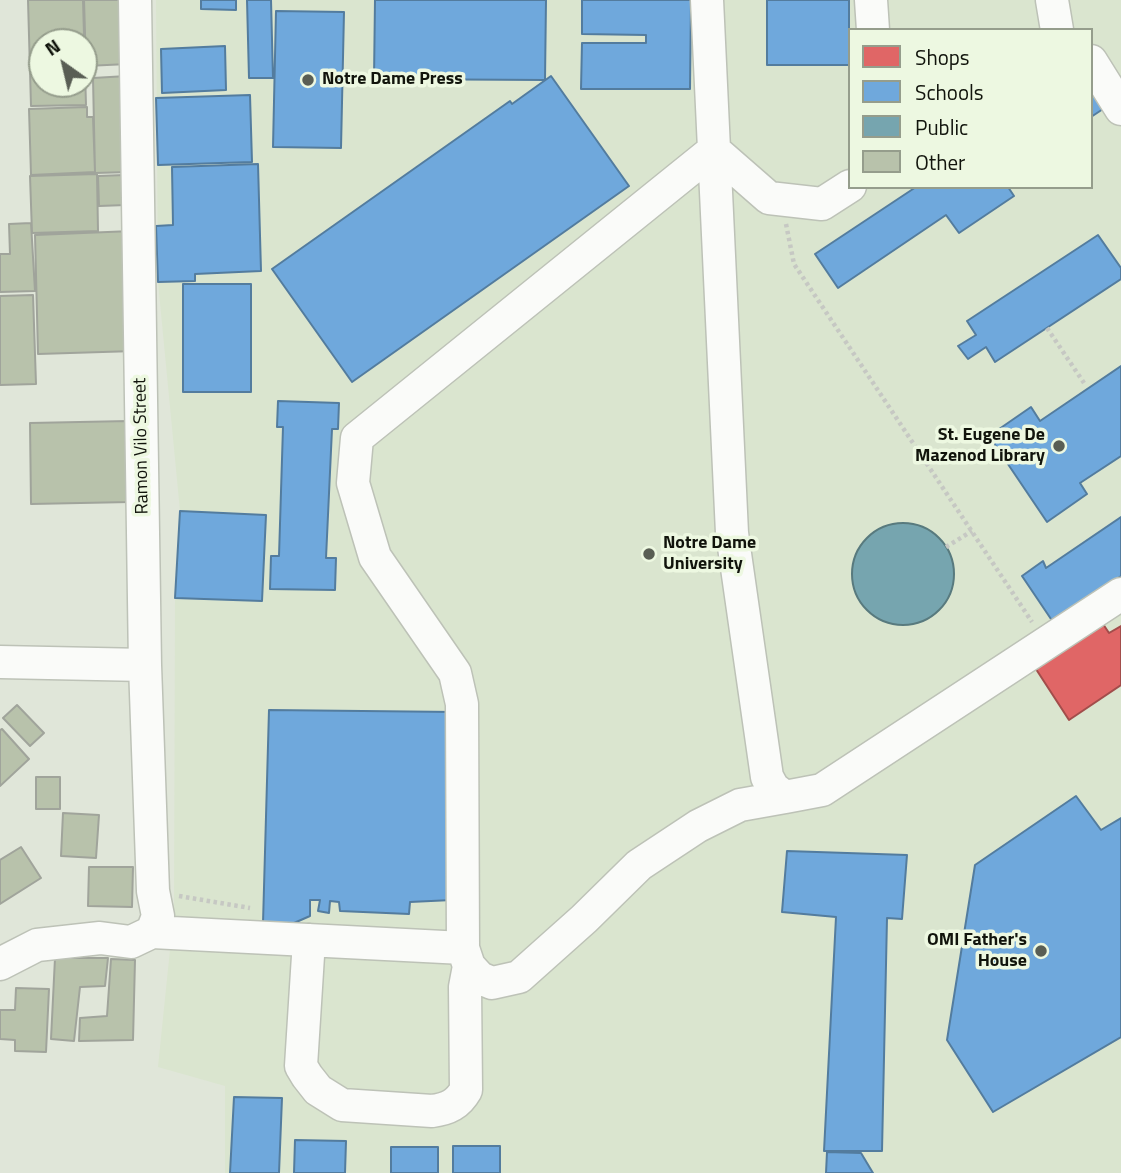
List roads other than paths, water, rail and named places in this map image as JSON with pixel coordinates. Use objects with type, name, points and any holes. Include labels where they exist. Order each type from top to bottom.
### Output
[{"type":"street","name":"Ramon Vilo Street","points":[[135,0],[145,666],[153,891],[158,916],[152,932]]},
{"type":"street","points":[[707,0],[733,533],[767,777],[773,788],[785,797]]},
{"type":"street","points":[[871,0],[873,28]]},
{"type":"street","points":[[1052,0],[1057,28]]},
{"type":"street","points":[[1093,64],[1121,109]]},
{"type":"street","points":[[714,150],[769,198],[822,204],[848,187]]},
{"type":"street","points":[[309,940],[301,1066],[318,1090],[342,1105],[432,1111],[446,1109],[460,1099],[466,1090],[462,704],[455,673],[375,557],[353,483],[357,438],[714,150]]},
{"type":"street","points":[[466,957],[480,978],[492,984],[519,977],[649,858],[698,825],[740,805],[822,790],[1121,594]]},
{"type":"street","points":[[0,662],[145,666]]},
{"type":"street","points":[[0,964],[37,945],[100,938],[131,942],[152,932],[309,940],[466,957]]},
{"type":"place","name":"Notre Dame Press","points":[[308,80]]},
{"type":"place","name":"St. Eugene De Mazenod Library","points":[[1059,446]]},
{"type":"place","name":"Notre Dame University","points":[[649,554]]},
{"type":"place","name":"OMI Father's House","points":[[1041,951]]}]
